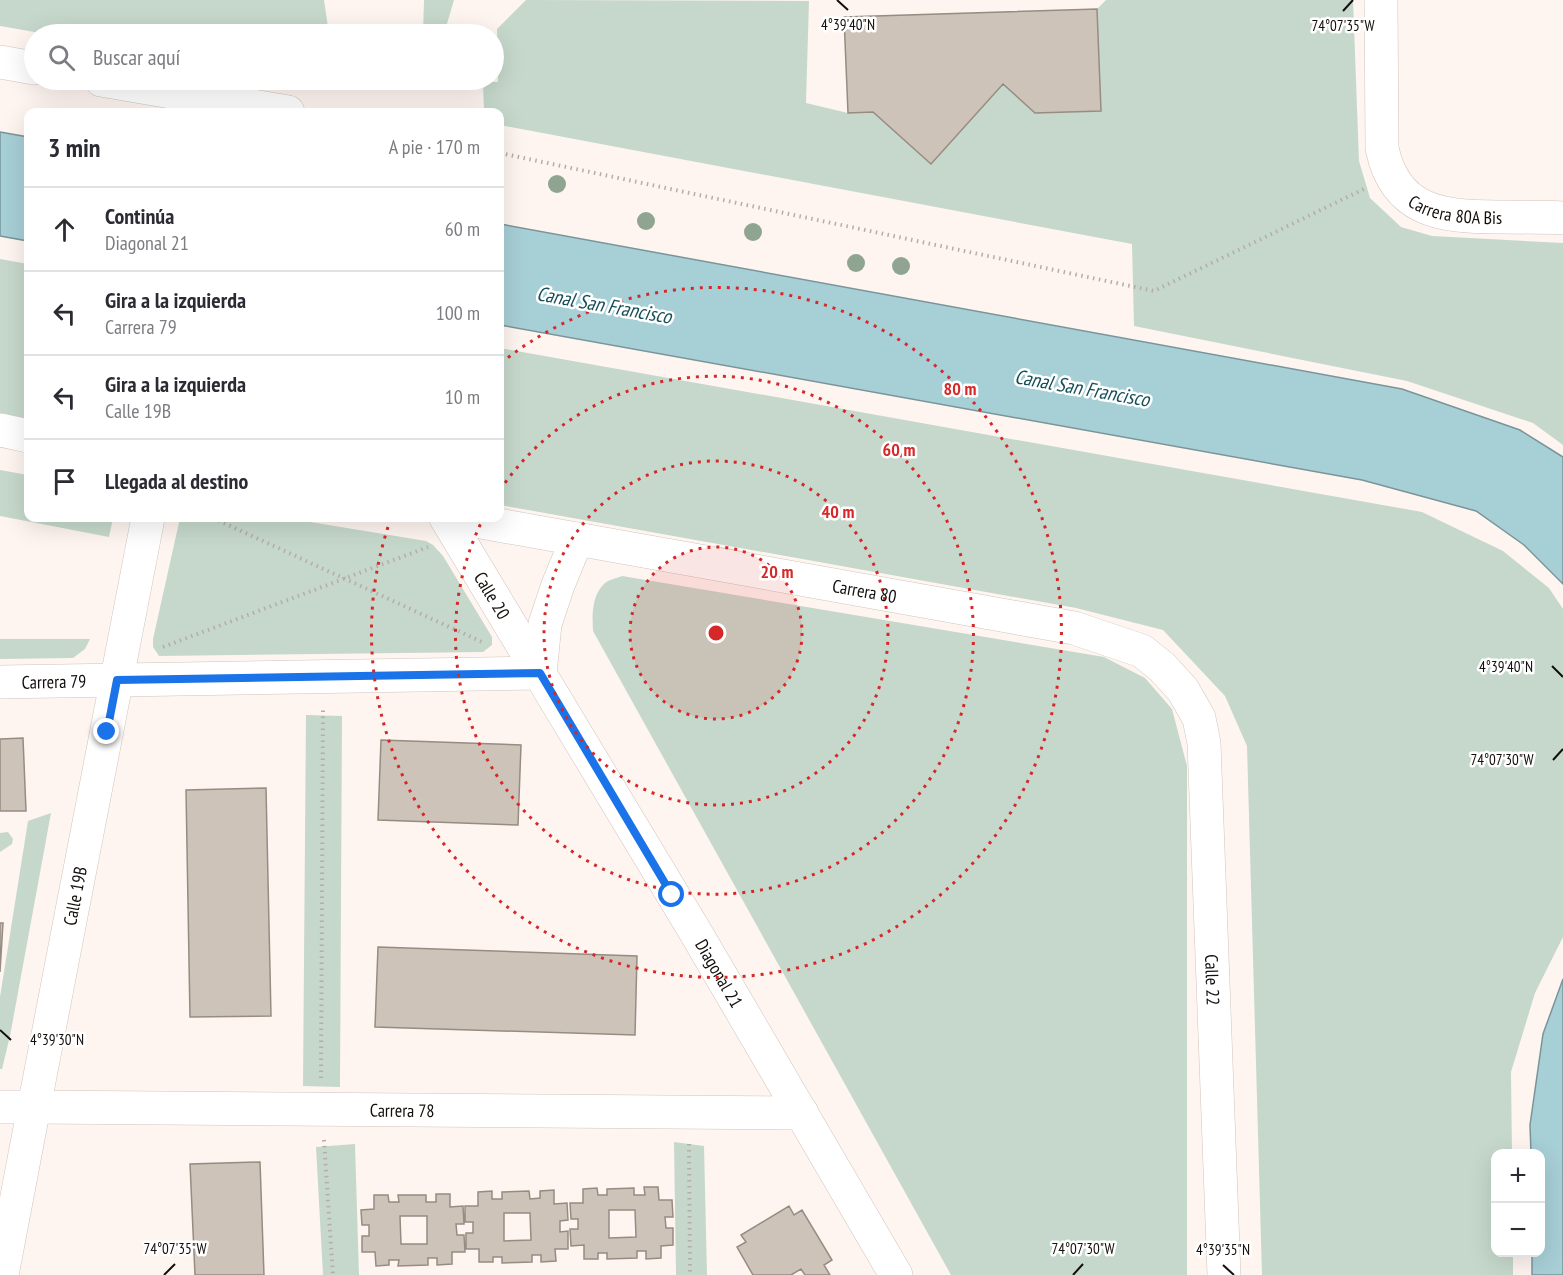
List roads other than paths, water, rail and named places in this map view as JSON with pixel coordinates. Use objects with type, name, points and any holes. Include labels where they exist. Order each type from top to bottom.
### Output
[{"type":"street","name":"Carrera 80A Bis","points":[[1382,0],[1387,162],[1407,196],[1423,207],[1443,214],[1474,217],[1563,218]]},
{"type":"street","points":[[0,62],[24,66]]},
{"type":"street","points":[[159,90],[265,108]]},
{"type":"street","points":[[0,430],[24,435]]},
{"type":"street","name":"Calle 19B","points":[[2,1275],[147,522]]},
{"type":"street","name":"Carrera 80","points":[[481,522],[1074,628],[1142,651],[1162,667],[1183,690]]},
{"type":"street","name":"Calle 20","points":[[440,531],[540,673]]},
{"type":"street","points":[[540,673],[545,624],[577,539]]},
{"type":"street","name":"Carrera 79","points":[[0,682],[540,673]]},
{"type":"street","name":"Diagonal 21","points":[[540,673],[896,1275]]},
{"type":"street","name":"Calle 22","points":[[1183,690],[1199,718],[1204,743],[1224,1275]]},
{"type":"street","name":"Carrera 78","points":[[0,1107],[802,1113]]},
{"type":"water","points":[[0,132],[24,136],[24,240],[0,236]]},
{"type":"water","name":"Canal San Francisco","points":[[504,225],[1402,389],[1520,430],[1563,457],[1563,584],[1524,545],[1476,511],[1362,480],[504,326]]},
{"type":"water","points":[[1563,979],[1563,1275],[1532,1275],[1532,1257],[1545,1257],[1545,1149],[1531,1149],[1530,1125],[1543,1034]]}]
